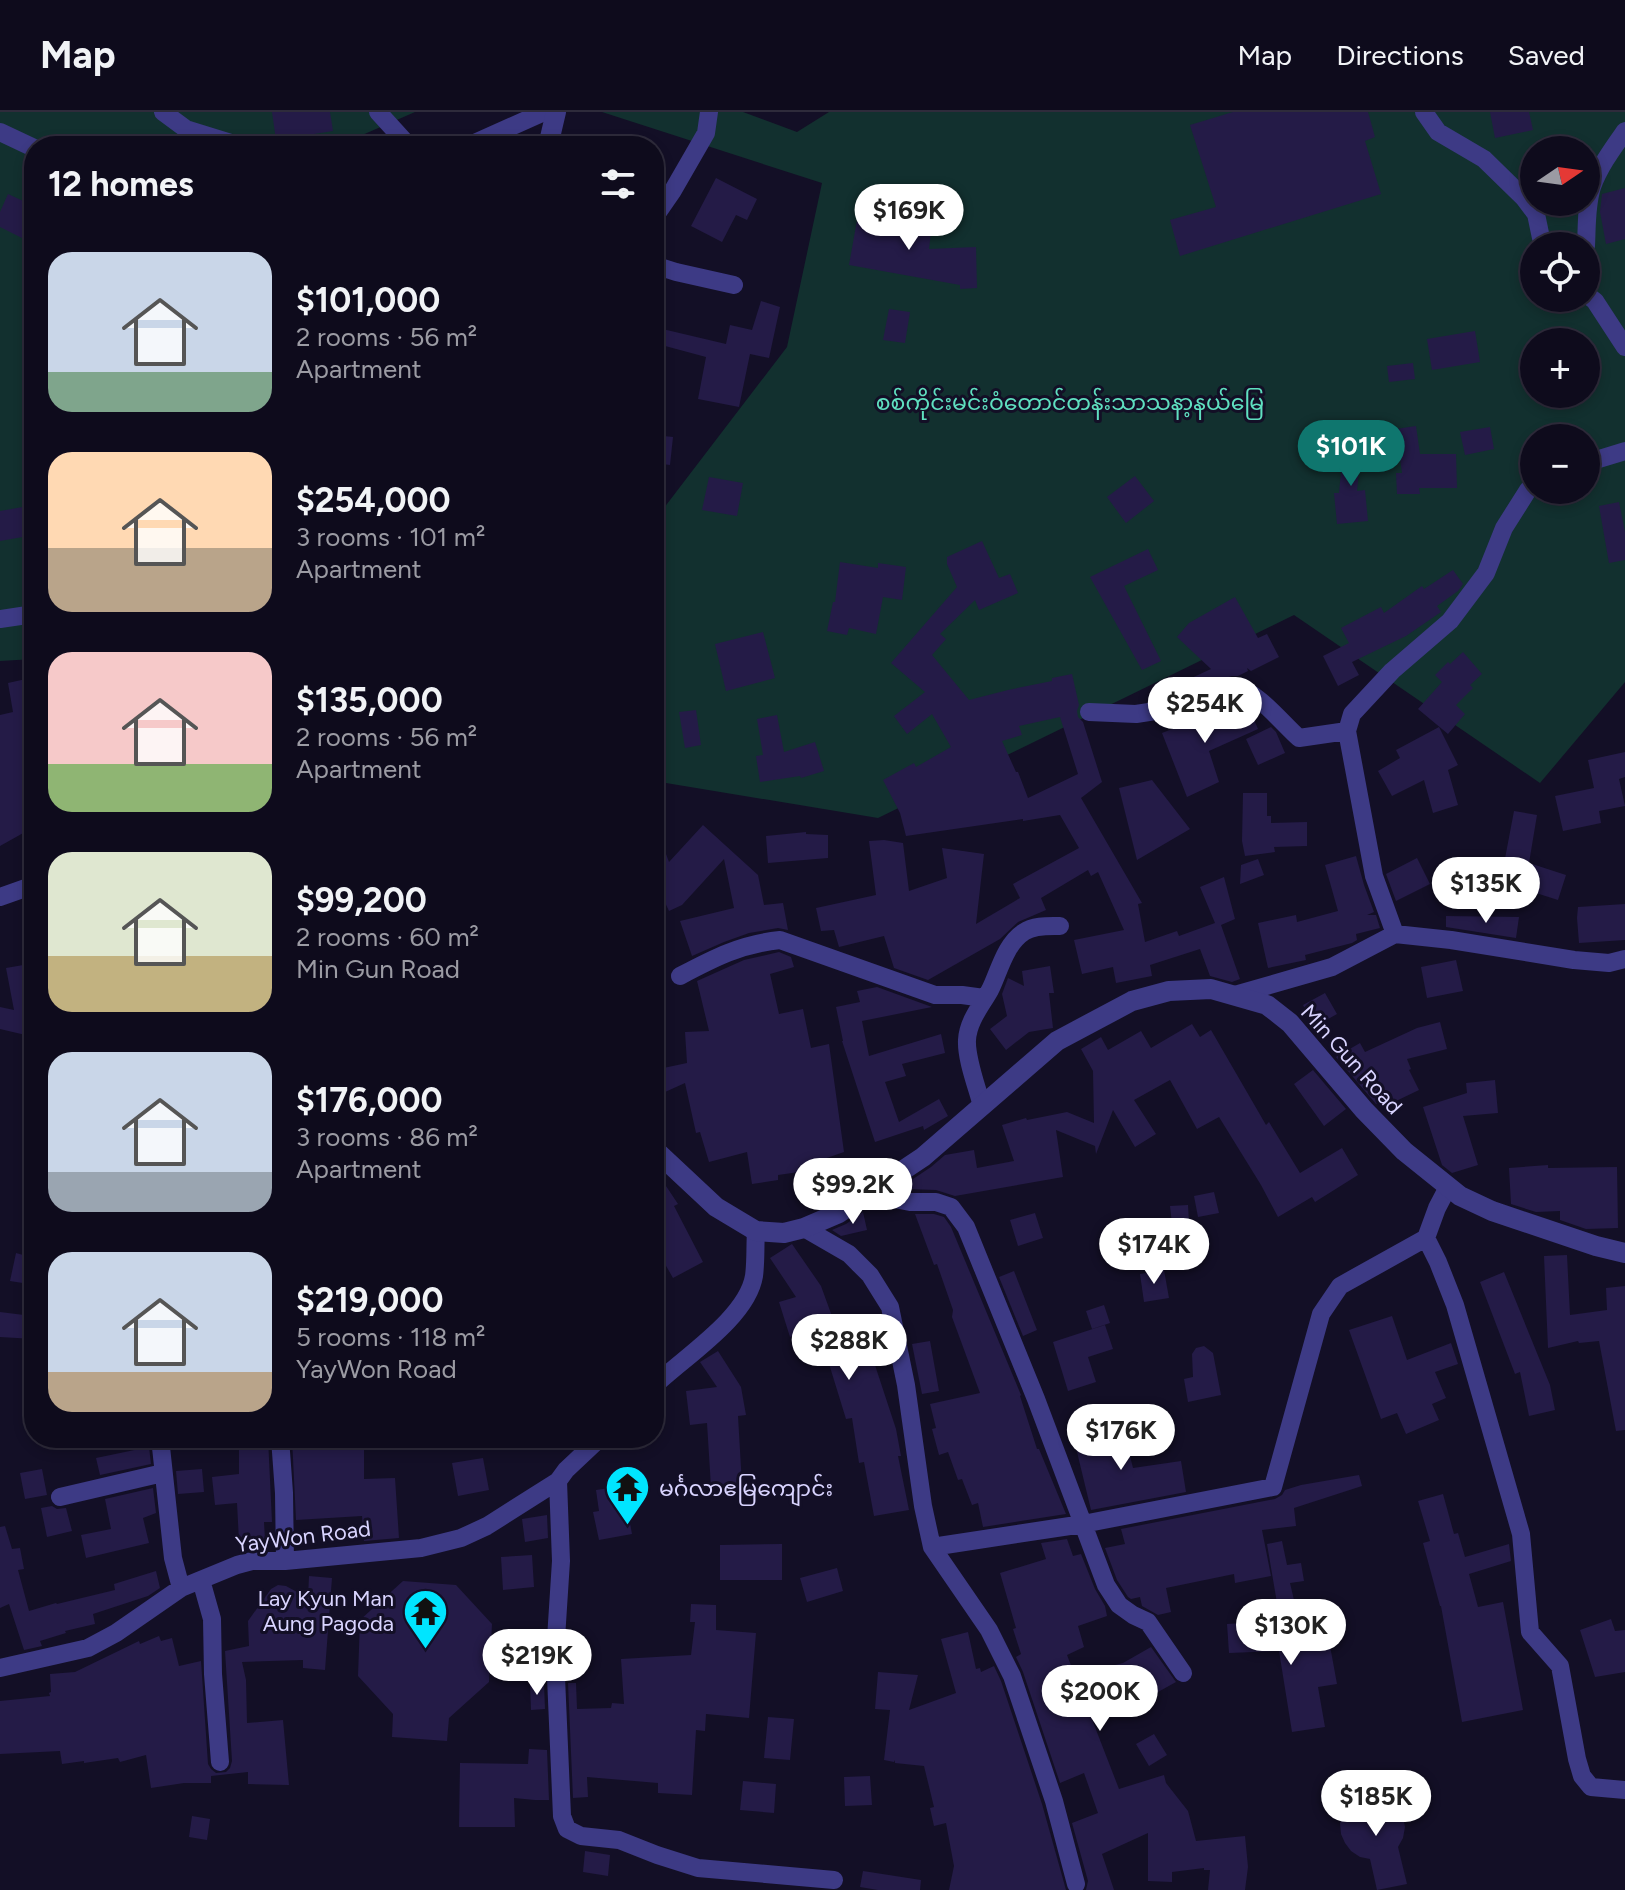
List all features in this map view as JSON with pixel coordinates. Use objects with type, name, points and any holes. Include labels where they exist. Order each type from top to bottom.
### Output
[{"type":"street","points":[[163,112],[186,129],[209,136]]},
{"type":"street","points":[[378,112],[400,136]]},
{"type":"street","points":[[490,136],[544,112]]},
{"type":"street","points":[[550,136],[556,112]]},
{"type":"street","points":[[664,204],[706,133],[709,112]]},
{"type":"street","points":[[1424,112],[1438,132],[1484,159],[1503,175],[1536,214],[1540,232]]},
{"type":"street","points":[[1586,232],[1592,188],[1625,131]]},
{"type":"street","points":[[0,132],[24,143]]},
{"type":"street","points":[[664,268],[734,285]]},
{"type":"street","points":[[1600,309],[1625,347]]},
{"type":"street","points":[[1600,459],[1625,451]]},
{"type":"street","points":[[1395,934],[1374,876],[1347,731],[1352,714],[1392,671],[1450,621],[1486,573],[1504,528],[1520,503]]},
{"type":"street","points":[[0,619],[24,615]]},
{"type":"street","points":[[1089,712],[1136,714],[1162,710],[1236,687],[1261,702],[1299,738],[1347,731]]},
{"type":"street","points":[[0,897],[24,889]]},
{"type":"street","points":[[982,1106],[967,1055],[967,1037],[980,1005],[1003,958],[1024,932],[1042,926],[1060,926]]},
{"type":"street","points":[[1235,995],[1332,967],[1395,934],[1574,960],[1609,963],[1625,959]]},
{"type":"street","points":[[680,976],[726,952],[757,942],[780,940],[935,995],[984,998]]},
{"type":"street","name":"Min Gun Road","points":[[756,1231],[784,1233],[839,1213],[923,1157],[1057,1041],[1132,1001],[1169,991],[1211,989],[1267,1005],[1290,1023],[1364,1110],[1404,1151],[1460,1196],[1492,1211],[1625,1253]]},
{"type":"street","points":[[664,1158],[716,1207],[756,1231],[754,1277],[743,1303],[705,1344],[664,1377]]},
{"type":"street","points":[[932,1547],[1083,1524],[1273,1487],[1321,1314],[1340,1286],[1426,1238],[1448,1187]]},
{"type":"street","points":[[869,1194],[910,1202],[936,1202],[951,1207],[966,1227],[1036,1399],[1106,1585],[1119,1605],[1148,1622],[1183,1673]]},
{"type":"street","points":[[804,1228],[849,1254],[870,1275],[890,1307],[932,1547],[989,1630],[1012,1676],[1054,1801],[1076,1884]]},
{"type":"street","points":[[1426,1238],[1455,1305],[1521,1534],[1530,1632],[1560,1666],[1582,1776],[1591,1787],[1625,1790]]},
{"type":"street","points":[[161,1448],[173,1558],[181,1588]]},
{"type":"street","points":[[281,1448],[285,1561]]},
{"type":"street","name":"YayWon Road","points":[[0,1668],[88,1648],[116,1633],[181,1588],[237,1565],[252,1561],[285,1561],[421,1548],[444,1543],[487,1526],[558,1481],[589,1448]]},
{"type":"street","points":[[60,1497],[163,1473]]},
{"type":"street","points":[[558,1481],[561,1561],[555,1654],[562,1816],[567,1829],[581,1836],[619,1840],[698,1868],[834,1880]]},
{"type":"street","points":[[201,1580],[212,1619],[220,1762]]},
{"type":"green space","points":[[0,112],[415,112],[360,136],[24,136],[24,660],[0,661]]},
{"type":"green space","name":"စစ်ကိုင်းမင်းဝံတောင်တန်းသာသနာ့နယ်မြေ","points":[[602,112],[743,112],[797,132],[829,112],[1625,112],[1625,682],[1540,783],[1294,615],[878,818],[664,783],[664,508],[787,347],[822,183]]},
{"type":"building","points":[[272,112],[330,112],[333,131],[275,136]]},
{"type":"building","points":[[1233,112],[1368,112],[1375,137],[1365,141],[1381,194],[1180,256],[1170,220],[1216,207],[1190,125]]},
{"type":"building","points":[[1490,112],[1529,112],[1533,130],[1495,138]]},
{"type":"building","points":[[716,178],[757,199],[747,220],[736,215],[722,242],[691,226]]},
{"type":"building","points":[[1625,188],[1625,239],[1606,244],[1600,212],[1602,194]]},
{"type":"building","points":[[8,194],[24,201],[22,238],[0,227],[0,212]]},
{"type":"building","points":[[859,209],[902,217],[899,228],[931,233],[929,249],[976,247],[977,288],[960,289],[960,285],[849,265]]},
{"type":"building","points":[[761,301],[780,307],[769,358],[750,354],[739,407],[698,399],[706,357],[664,346],[664,329],[726,344],[730,325],[752,330]]},
{"type":"building","points":[[889,309],[910,312],[905,343],[883,340]]},
{"type":"building","points":[[1475,331],[1480,362],[1432,370],[1427,339]]},
{"type":"building","points":[[1413,363],[1415,379],[1389,382],[1387,366]]},
{"type":"building","points":[[1416,426],[1420,454],[1456,454],[1457,488],[1419,488],[1420,494],[1397,494],[1396,473],[1402,473],[1396,429]]},
{"type":"building","points":[[1490,427],[1494,449],[1465,455],[1460,432]]},
{"type":"building","points":[[664,436],[673,437],[670,465],[664,464]]},
{"type":"building","points":[[1344,441],[1362,442],[1357,491],[1365,490],[1368,521],[1337,524],[1334,493],[1339,493]]},
{"type":"building","points":[[1135,476],[1154,501],[1126,523],[1107,497]]},
{"type":"building","points":[[709,477],[743,483],[737,516],[702,510]]},
{"type":"building","points":[[1619,502],[1625,532],[1625,560],[1609,563],[1599,506]]},
{"type":"building","points":[[24,507],[24,537],[0,541],[0,511]]},
{"type":"building","points":[[982,541],[999,578],[1010,574],[1018,593],[979,610],[975,600],[940,634],[946,639],[932,655],[969,700],[1072,674],[1079,705],[1078,717],[1083,722],[1102,782],[1081,798],[1142,903],[1138,904],[1145,942],[1177,931],[1179,936],[1215,923],[1200,887],[1224,877],[1235,919],[1221,925],[1240,979],[1232,982],[1210,976],[1200,949],[1150,965],[1152,976],[1116,983],[1113,967],[1082,974],[1074,940],[1124,930],[1098,872],[1091,876],[1088,870],[1041,898],[1046,910],[1018,922],[1000,939],[928,980],[894,968],[884,936],[839,947],[834,930],[821,931],[816,908],[876,895],[869,841],[903,843],[909,891],[947,878],[942,848],[984,854],[976,924],[1020,898],[1013,884],[1079,848],[1060,815],[906,836],[900,813],[883,780],[914,763],[916,767],[951,747],[932,714],[907,734],[894,716],[925,692],[891,663],[957,587],[947,557]],"holes":[[[1060,717],[1078,774],[1028,798],[1002,741],[1022,735],[1019,726]]]},
{"type":"building","points":[[1148,549],[1158,570],[1124,586],[1161,661],[1142,670],[1090,577]]},
{"type":"building","points":[[840,562],[878,568],[878,563],[906,567],[902,600],[883,597],[876,634],[849,628],[847,635],[827,631],[835,602]]},
{"type":"building","points":[[1453,570],[1463,584],[1437,606],[1441,612],[1406,636],[1352,662],[1359,675],[1338,686],[1323,656],[1349,643],[1341,628],[1381,607],[1384,613],[1422,586],[1424,589]]},
{"type":"building","points":[[1235,597],[1258,638],[1267,634],[1279,657],[1251,671],[1247,668],[1248,671],[1238,676],[1189,689],[1185,681],[1211,669],[1177,637],[1189,623]]},
{"type":"building","points":[[763,632],[775,678],[726,691],[715,644]]},
{"type":"building","points":[[1463,652],[1482,674],[1456,705],[1465,714],[1448,734],[1418,709],[1442,682],[1435,675]]},
{"type":"building","points":[[24,679],[24,833],[0,846],[0,715],[13,712],[8,683]]},
{"type":"building","points":[[1222,704],[1228,717],[1249,708],[1258,729],[1209,751],[1219,782],[1187,797],[1162,733],[1202,717],[1200,711]]},
{"type":"building","points":[[696,710],[701,745],[685,748],[679,712]]},
{"type":"building","points":[[777,715],[784,752],[815,742],[824,771],[801,778],[760,782],[756,756],[763,755],[757,719]]},
{"type":"building","points":[[1271,727],[1285,753],[1258,765],[1246,739]]},
{"type":"building","points":[[1439,727],[1458,765],[1448,770],[1458,805],[1433,813],[1424,780],[1392,796],[1378,771],[1400,758],[1396,750]]},
{"type":"building","points":[[1625,752],[1625,777],[1619,779],[1625,806],[1599,811],[1601,823],[1563,831],[1555,796],[1594,788],[1588,760]]},
{"type":"building","points":[[1152,780],[1190,829],[1137,860],[1119,788]]},
{"type":"building","points":[[1243,793],[1267,793],[1267,816],[1271,816],[1271,823],[1307,822],[1307,846],[1274,847],[1275,852],[1245,856],[1242,841]]},
{"type":"building","points":[[1514,811],[1537,815],[1529,863],[1566,875],[1558,900],[1536,893],[1535,899],[1478,887],[1483,865],[1503,869]]},
{"type":"building","points":[[703,825],[758,875],[764,905],[783,903],[788,930],[778,928],[749,933],[692,956],[680,921],[734,908],[724,859],[682,905],[669,911],[664,900],[664,849],[669,862]]},
{"type":"building","points":[[806,832],[828,835],[828,858],[768,863],[766,836]]},
{"type":"building","points":[[1356,856],[1374,912],[1367,915],[1376,915],[1380,928],[1356,934],[1357,940],[1352,943],[1305,955],[1306,960],[1268,968],[1258,923],[1296,915],[1297,922],[1338,911],[1325,865]]},
{"type":"building","points":[[1417,858],[1430,884],[1396,901],[1386,874]]},
{"type":"building","points":[[1258,859],[1264,875],[1240,884],[1241,865]]},
{"type":"building","points":[[1625,904],[1625,940],[1579,943],[1578,907]]},
{"type":"building","points":[[1446,916],[1519,917],[1516,938],[1446,927]]},
{"type":"building","points":[[779,952],[791,957],[794,967],[770,974],[779,1014],[803,1009],[811,1048],[829,1044],[844,1152],[798,1168],[799,1172],[778,1175],[778,1180],[752,1184],[747,1152],[709,1162],[700,1132],[696,1133],[685,1083],[664,1092],[664,1068],[687,1063],[685,1032],[709,1031],[697,981],[744,960]]},
{"type":"building","points":[[1456,960],[1463,991],[1427,998],[1421,967]]},
{"type":"building","points":[[24,965],[24,1035],[0,1029],[0,1007],[14,1010],[6,968]]},
{"type":"building","points":[[1050,966],[1054,993],[1049,993],[1053,1028],[1029,1032],[1006,1050],[990,1029],[1007,1016],[1002,994],[1008,978],[1024,986],[1022,971]]},
{"type":"building","points":[[877,987],[932,1007],[862,1021],[869,1056],[941,1034],[945,1053],[902,1064],[906,1076],[885,1082],[899,1122],[939,1099],[948,1116],[924,1130],[923,1126],[875,1142],[842,1041],[836,1007],[860,1002],[857,991]]},
{"type":"building","points":[[1325,993],[1337,1014],[1314,1027],[1303,1005]]},
{"type":"building","points":[[1440,1022],[1447,1049],[1407,1059],[1419,1090],[1394,1102],[1392,1096],[1376,1104],[1336,1057],[1360,1043],[1365,1052],[1417,1028]]},
{"type":"building","points":[[1192,1024],[1200,1037],[1211,1030],[1266,1125],[1269,1122],[1300,1173],[1342,1148],[1358,1175],[1315,1202],[1312,1197],[1278,1217],[1219,1117],[1197,1129],[1170,1080],[1134,1100],[1156,1134],[1135,1147],[1113,1110],[1096,1154],[1095,1146],[1056,1130],[1063,1177],[955,1196],[936,1190],[908,1189],[907,1183],[945,1155],[974,1150],[977,1168],[1014,1161],[1002,1125],[1067,1112],[1094,1123],[1093,1071],[1081,1049],[1101,1037],[1108,1050],[1141,1031],[1151,1048]]},
{"type":"building","points":[[1313,1070],[1346,1109],[1324,1126],[1294,1084]]},
{"type":"building","points":[[1495,1080],[1498,1113],[1463,1116],[1478,1165],[1452,1173],[1442,1165],[1423,1107],[1467,1093],[1466,1083]]},
{"type":"building","points":[[1548,1165],[1548,1168],[1617,1167],[1618,1228],[1586,1229],[1560,1220],[1560,1211],[1536,1212],[1511,1204],[1509,1168]]},
{"type":"building","points":[[664,1183],[678,1204],[674,1206],[703,1262],[673,1278],[665,1264]]},
{"type":"building","points":[[1214,1192],[1219,1213],[1198,1217],[1194,1196]]},
{"type":"building","points":[[1188,1205],[1189,1223],[1172,1224],[1170,1206]]},
{"type":"building","points":[[863,1212],[867,1230],[841,1236],[832,1230],[846,1224]]},
{"type":"building","points":[[1035,1213],[1043,1238],[1018,1246],[1010,1220]]},
{"type":"building","points":[[915,1214],[944,1217],[951,1227],[1021,1395],[1037,1449],[1066,1514],[983,1527],[978,1503],[972,1505],[962,1479],[958,1480],[948,1452],[939,1455],[930,1404],[980,1393],[952,1317],[953,1310],[937,1264],[934,1265]]},
{"type":"building","points":[[792,1244],[821,1286],[833,1319],[842,1316],[872,1356],[896,1429],[909,1510],[874,1516],[864,1462],[859,1463],[852,1418],[846,1419],[818,1328],[790,1337],[779,1302],[796,1297],[770,1258]]},
{"type":"building","points":[[16,1253],[24,1255],[24,1283],[10,1281]]},
{"type":"building","points":[[1567,1255],[1570,1315],[1607,1310],[1606,1288],[1625,1286],[1625,1430],[1616,1431],[1599,1341],[1578,1341],[1548,1348],[1544,1256]]},
{"type":"building","points":[[1164,1270],[1169,1298],[1144,1302],[1140,1274]]},
{"type":"building","points":[[1014,1271],[1037,1330],[1023,1336],[999,1277]]},
{"type":"building","points":[[1504,1272],[1550,1385],[1555,1410],[1529,1416],[1520,1372],[1515,1374],[1480,1282]]},
{"type":"building","points":[[1104,1305],[1110,1323],[1092,1329],[1086,1311]]},
{"type":"building","points":[[0,1312],[24,1315],[24,1338],[0,1337]]},
{"type":"building","points":[[1392,1316],[1407,1360],[1451,1343],[1458,1364],[1435,1372],[1446,1398],[1432,1404],[1439,1420],[1406,1434],[1397,1413],[1381,1419],[1349,1330]]},
{"type":"building","points":[[1105,1325],[1113,1349],[1088,1357],[1096,1382],[1068,1391],[1053,1342]]},
{"type":"building","points":[[930,1341],[939,1391],[922,1394],[912,1344]]},
{"type":"building","points":[[1204,1346],[1213,1353],[1221,1395],[1188,1402],[1184,1379],[1193,1377],[1192,1354],[1196,1348]]},
{"type":"building","points":[[718,1351],[741,1387],[746,1415],[738,1416],[742,1485],[711,1487],[707,1423],[690,1425],[686,1391],[717,1387],[700,1362]]},
{"type":"building","points":[[1102,1420],[1108,1451],[1128,1448],[1133,1468],[1181,1461],[1186,1492],[1091,1510],[1071,1427]]},
{"type":"building","points":[[149,1448],[151,1464],[100,1475],[96,1458]]},
{"type":"building","points":[[239,1448],[268,1448],[272,1522],[264,1522],[265,1540],[239,1541],[237,1503],[215,1505],[212,1477],[239,1474]]},
{"type":"building","points":[[292,1448],[364,1448],[364,1479],[395,1478],[399,1538],[364,1541],[362,1516],[296,1520]]},
{"type":"building","points":[[483,1458],[489,1490],[458,1496],[452,1463]]},
{"type":"building","points":[[42,1469],[47,1495],[25,1499],[20,1473]]},
{"type":"building","points":[[202,1469],[204,1492],[178,1494],[176,1471]]},
{"type":"building","points":[[1359,1475],[1362,1486],[1294,1508],[1296,1526],[1262,1530],[1271,1576],[1235,1583],[1234,1574],[1166,1588],[1171,1612],[1158,1615],[1142,1606],[1140,1597],[1128,1597],[1117,1580],[1105,1548],[1125,1544],[1121,1529],[1275,1499],[1285,1490],[1301,1485]]},
{"type":"building","points":[[623,1486],[632,1534],[599,1540],[593,1512],[599,1511],[596,1490]]},
{"type":"building","points":[[153,1488],[156,1513],[143,1518],[149,1543],[86,1558],[81,1535],[111,1529],[105,1499]]},
{"type":"building","points":[[1443,1494],[1454,1534],[1458,1533],[1465,1557],[1509,1544],[1511,1561],[1469,1574],[1478,1607],[1503,1602],[1523,1710],[1462,1722],[1441,1606],[1423,1543],[1430,1541],[1418,1501]]},
{"type":"building","points":[[41,1508],[66,1508],[72,1531],[47,1537]]},
{"type":"building","points":[[547,1515],[548,1538],[525,1542],[522,1519]]},
{"type":"building","points":[[5,1526],[12,1549],[20,1548],[24,1569],[18,1570],[29,1611],[115,1590],[114,1584],[156,1571],[160,1588],[148,1596],[93,1614],[95,1624],[65,1631],[40,1641],[42,1646],[24,1650],[9,1604],[0,1608],[0,1527]]},
{"type":"building","points":[[1067,1539],[1073,1556],[1081,1554],[1107,1616],[1078,1626],[1084,1647],[1067,1655],[1119,1789],[1164,1775],[1166,1783],[1188,1811],[1196,1841],[1245,1836],[1248,1867],[1245,1890],[1208,1890],[1210,1870],[1204,1868],[1172,1872],[1172,1882],[1148,1881],[1148,1833],[1102,1854],[1114,1890],[1086,1890],[1088,1881],[1072,1823],[1098,1813],[1084,1773],[1060,1783],[1016,1657],[1021,1654],[1000,1573],[1046,1559],[1041,1543]]},
{"type":"building","points":[[1282,1541],[1287,1565],[1301,1563],[1304,1581],[1290,1583],[1294,1600],[1277,1603],[1267,1544]]},
{"type":"building","points":[[782,1544],[782,1580],[720,1580],[720,1545]]},
{"type":"building","points":[[532,1555],[534,1587],[503,1590],[501,1557]]},
{"type":"building","points":[[837,1568],[843,1591],[807,1602],[800,1578]]},
{"type":"building","points":[[309,1576],[332,1578],[325,1670],[303,1668],[303,1660],[242,1662],[246,1680],[247,1723],[283,1720],[289,1785],[248,1784],[248,1772],[211,1776],[211,1783],[151,1788],[146,1755],[120,1762],[118,1758],[62,1764],[60,1751],[0,1754],[0,1701],[50,1696],[50,1674],[75,1672],[139,1641],[140,1644],[159,1636],[161,1641],[172,1638],[179,1666],[201,1661],[208,1764],[216,1773],[226,1772],[232,1761],[225,1651],[249,1646],[248,1621],[271,1589],[278,1585],[286,1586],[308,1598]]},
{"type":"building","name":"Lay Kyun Man Aung Pagoda","points":[[403,1581],[456,1585],[492,1624],[489,1682],[449,1718],[447,1741],[392,1737],[393,1714],[358,1676],[360,1620]]},
{"type":"building","points":[[691,1604],[716,1605],[716,1630],[756,1633],[749,1718],[706,1714],[705,1731],[696,1730],[692,1795],[658,1793],[658,1783],[587,1777],[588,1797],[573,1798],[568,1683],[576,1683],[577,1709],[611,1708],[612,1703],[624,1704],[621,1659],[691,1655],[695,1622],[690,1622]]},
{"type":"building","points":[[1273,1616],[1280,1644],[1328,1635],[1337,1684],[1318,1687],[1325,1727],[1292,1732],[1279,1651],[1229,1653],[1227,1624]]},
{"type":"building","points":[[1611,1619],[1615,1631],[1625,1630],[1625,1672],[1595,1677],[1580,1630]]},
{"type":"building","points":[[968,1632],[976,1669],[980,1668],[981,1672],[994,1666],[1001,1681],[1042,1804],[1066,1890],[949,1890],[954,1866],[946,1823],[934,1826],[930,1808],[934,1807],[924,1766],[884,1760],[890,1710],[875,1709],[878,1672],[918,1675],[909,1710],[956,1693],[941,1639]]},
{"type":"building","points":[[1151,1647],[1176,1682],[1149,1697],[1115,1706],[1095,1670],[1123,1663]]},
{"type":"building","points":[[530,1684],[544,1684],[545,1709],[531,1710]]},
{"type":"building","points":[[768,1717],[794,1719],[790,1760],[764,1758]]},
{"type":"building","points":[[1154,1734],[1167,1755],[1149,1766],[1136,1744]]},
{"type":"building","points":[[529,1749],[547,1750],[549,1800],[514,1798],[515,1827],[459,1827],[460,1763],[528,1764]]},
{"type":"building","points":[[870,1776],[872,1805],[845,1806],[844,1777]]},
{"type":"building","points":[[743,1781],[776,1784],[774,1813],[740,1810]]},
{"type":"building","points":[[1369,1795],[1390,1800],[1403,1817],[1405,1827],[1398,1847],[1407,1884],[1377,1890],[1370,1859],[1351,1851],[1341,1834],[1340,1823],[1350,1804]]},
{"type":"building","points":[[192,1816],[210,1819],[207,1840],[189,1837]]},
{"type":"building","points":[[585,1851],[610,1855],[608,1876],[583,1872]]},
{"type":"building","points":[[863,1871],[921,1880],[920,1890],[860,1887]]},
{"type":"place","name":"မင်္ဂလာဧမြကျောင်း","points":[[628,1527]]},
{"type":"place","name":"Lay Kyun Man Aung Pagoda","points":[[425,1650]]}]
